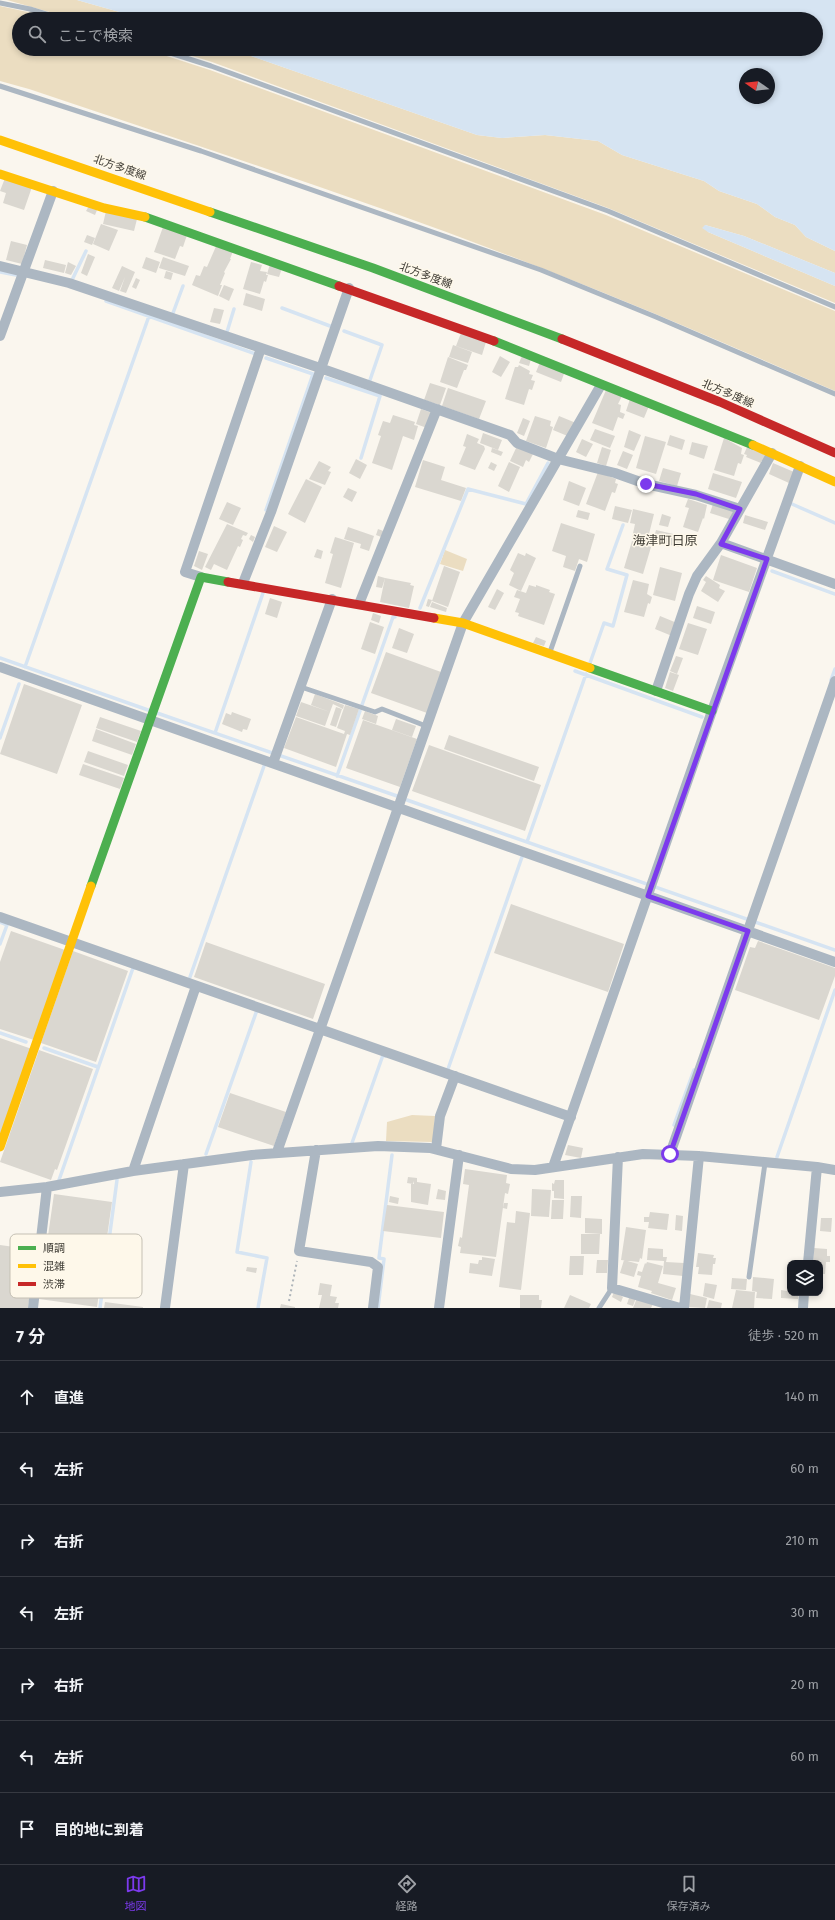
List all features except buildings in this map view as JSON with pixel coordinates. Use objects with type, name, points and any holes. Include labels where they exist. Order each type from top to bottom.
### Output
[{"type":"street","name":"北方多度線","points":[[3,141],[373,268],[551,334],[720,402],[835,453]]},
{"type":"street","points":[[0,174],[104,208],[144,217],[349,288],[487,338],[772,453],[835,482]]},
{"type":"street","points":[[0,336],[53,191]]},
{"type":"street","points":[[0,266],[69,282],[320,368],[510,436],[517,443],[558,459],[615,473],[646,484],[696,494],[740,509]]},
{"type":"street","points":[[243,583],[271,512],[349,288]]},
{"type":"street","points":[[261,348],[184,572],[201,577],[243,583],[463,623],[712,711]]},
{"type":"street","points":[[277,1152],[319,1028],[463,623],[601,385]]},
{"type":"street","points":[[359,604],[437,409]]},
{"type":"street","points":[[656,691],[689,594],[697,576],[721,544],[772,453]]},
{"type":"street","points":[[553,1167],[712,711],[800,466]]},
{"type":"street","points":[[721,544],[835,584]]},
{"type":"street","points":[[0,1148],[149,719],[201,577]]},
{"type":"street","points":[[274,761],[332,599]]},
{"type":"street","points":[[0,667],[274,761],[398,806],[649,893],[835,962]]},
{"type":"street","points":[[670,1154],[835,681]]},
{"type":"street","points":[[0,917],[72,944],[319,1028],[571,1117]]},
{"type":"street","points":[[133,1171],[196,986]]},
{"type":"street","points":[[436,1149],[440,1116],[455,1076]]},
{"type":"street","points":[[0,1192],[47,1188],[133,1171],[277,1152],[378,1146],[436,1149],[511,1168],[535,1170],[643,1154],[670,1154],[817,1167],[835,1170]]},
{"type":"street","points":[[316,1150],[299,1251],[371,1262],[378,1267],[373,1308]]},
{"type":"street","points":[[439,1308],[459,1155]]},
{"type":"street","points":[[684,1308],[699,1156]]},
{"type":"street","points":[[618,1157],[612,1288],[680,1308]]},
{"type":"street","points":[[165,1308],[184,1164]]},
{"type":"street","points":[[808,1260],[817,1167]]},
{"type":"street","points":[[41,1234],[47,1188]]},
{"type":"street","points":[[803,1308],[804,1296]]},
{"type":"street","points":[[32,1308],[33,1298]]},
{"type":"lane","points":[[0,3],[40,12]]},
{"type":"lane","points":[[180,56],[211,66],[608,211],[835,307]]},
{"type":"lane","points":[[0,86],[201,151],[541,270],[656,317],[835,394]]},
{"type":"lane","points":[[550,654],[580,566]]},
{"type":"lane","points":[[301,686],[375,712],[382,710],[426,726]]},
{"type":"lane","points":[[749,1277],[765,1163]]},
{"type":"lane","points":[[599,1308],[612,1288]]},
{"type":"path","points":[[289,1301],[299,1251]]},
{"type":"shaded area","points":[[7,0],[77,0],[119,12],[49,12]]},
{"type":"shaded area","points":[[0,6],[27,12],[12,12],[12,56],[167,56],[210,70],[606,215],[835,311],[835,391],[617,298],[416,221],[288,176],[29,89],[0,81]]},
{"type":"shaded area","points":[[193,56],[251,56],[477,135],[502,138],[545,135],[598,141],[622,155],[704,181],[719,191],[757,204],[775,217],[795,225],[806,237],[835,251],[835,273],[744,236],[705,225],[708,232],[835,286],[835,303],[608,208]]},
{"type":"shaded area","points":[[445,550],[467,559],[463,571],[440,564]]},
{"type":"shaded area","points":[[412,1115],[435,1116],[433,1142],[386,1141],[387,1122]]},
{"type":"water","points":[[77,0],[835,0],[835,251],[806,237],[795,225],[775,217],[757,204],[719,191],[704,181],[622,155],[598,141],[545,135],[502,138],[477,135],[251,56],[823,56],[823,12],[119,12]]},
{"type":"water","points":[[705,225],[744,236],[835,273],[835,286],[708,232],[702,228]]},
{"type":"waterway","points":[[73,278],[86,251]]},
{"type":"waterway","points":[[0,272],[16,275]]},
{"type":"waterway","points":[[173,313],[183,286]]},
{"type":"waterway","points":[[106,301],[256,354]]},
{"type":"waterway","points":[[282,308],[330,326]]},
{"type":"waterway","points":[[227,332],[234,309]]},
{"type":"waterway","points":[[25,667],[149,316]]},
{"type":"waterway","points":[[344,331],[382,345],[370,380]]},
{"type":"waterway","points":[[266,358],[313,374],[266,510]]},
{"type":"waterway","points":[[326,378],[380,396],[361,458]]},
{"type":"waterway","points":[[420,608],[468,489],[526,504],[548,463]]},
{"type":"waterway","points":[[792,504],[835,523]]},
{"type":"waterway","points":[[590,663],[604,623],[613,626],[627,575],[607,569],[623,525]]},
{"type":"waterway","points":[[772,571],[835,594]]},
{"type":"waterway","points":[[215,733],[263,593]]},
{"type":"waterway","points":[[362,705],[393,617],[395,617]]},
{"type":"waterway","points":[[0,658],[148,710]]},
{"type":"waterway","points":[[831,680],[835,669]]},
{"type":"waterway","points":[[575,671],[702,717]]},
{"type":"waterway","points":[[527,842],[586,674]]},
{"type":"waterway","points":[[0,738],[19,684]]},
{"type":"waterway","points":[[337,776],[360,711]]},
{"type":"waterway","points":[[157,713],[397,796]]},
{"type":"waterway","points":[[190,977],[264,766]]},
{"type":"waterway","points":[[407,800],[835,950]]},
{"type":"waterway","points":[[448,1069],[522,857]]},
{"type":"waterway","points":[[0,922],[7,925],[0,944]]},
{"type":"waterway","points":[[59,1180],[133,968],[135,968]]},
{"type":"waterway","points":[[777,1157],[835,990]]},
{"type":"waterway","points":[[206,1154],[257,1010],[255,1009]]},
{"type":"waterway","points":[[0,1033],[26,1042]]},
{"type":"waterway","points":[[44,1048],[98,1067]]},
{"type":"waterway","points":[[352,1143],[383,1055],[385,1056]]},
{"type":"waterway","points":[[674,1125],[694,1070]]},
{"type":"waterway","points":[[378,1308],[384,1259],[379,1258],[392,1155]]},
{"type":"waterway","points":[[251,1162],[237,1252],[267,1258],[258,1308]]},
{"type":"waterway","points":[[110,1234],[117,1180]]},
{"type":"waterway","points":[[100,1308],[101,1298]]},
{"type":"traffic: fast","points":[[210,212],[373,268],[562,339]]},
{"type":"traffic: fast","points":[[145,217],[339,286]]},
{"type":"traffic: fast","points":[[494,341],[753,445]]},
{"type":"traffic: fast","points":[[91,886],[201,577],[228,582]]},
{"type":"traffic: fast","points":[[590,668],[712,711]]},
{"type":"traffic: slow","points":[[0,140],[210,212]]},
{"type":"traffic: slow","points":[[0,174],[104,208],[145,217]]},
{"type":"traffic: slow","points":[[753,445],[835,482]]},
{"type":"traffic: slow","points":[[434,618],[463,623],[590,668]]},
{"type":"traffic: slow","points":[[0,1147],[91,886]]},
{"type":"traffic: jam","points":[[339,286],[494,341]]},
{"type":"traffic: jam","points":[[562,339],[720,402],[835,453]]},
{"type":"traffic: jam","points":[[228,582],[434,618]]},
{"type":"district","name":"海津町日原","points":[[665,540]]},
{"type":"route","points":[[646,484],[684,493],[696,494],[740,509],[721,544],[767,559],[712,711],[648,896],[748,931],[670,1154]]}]
